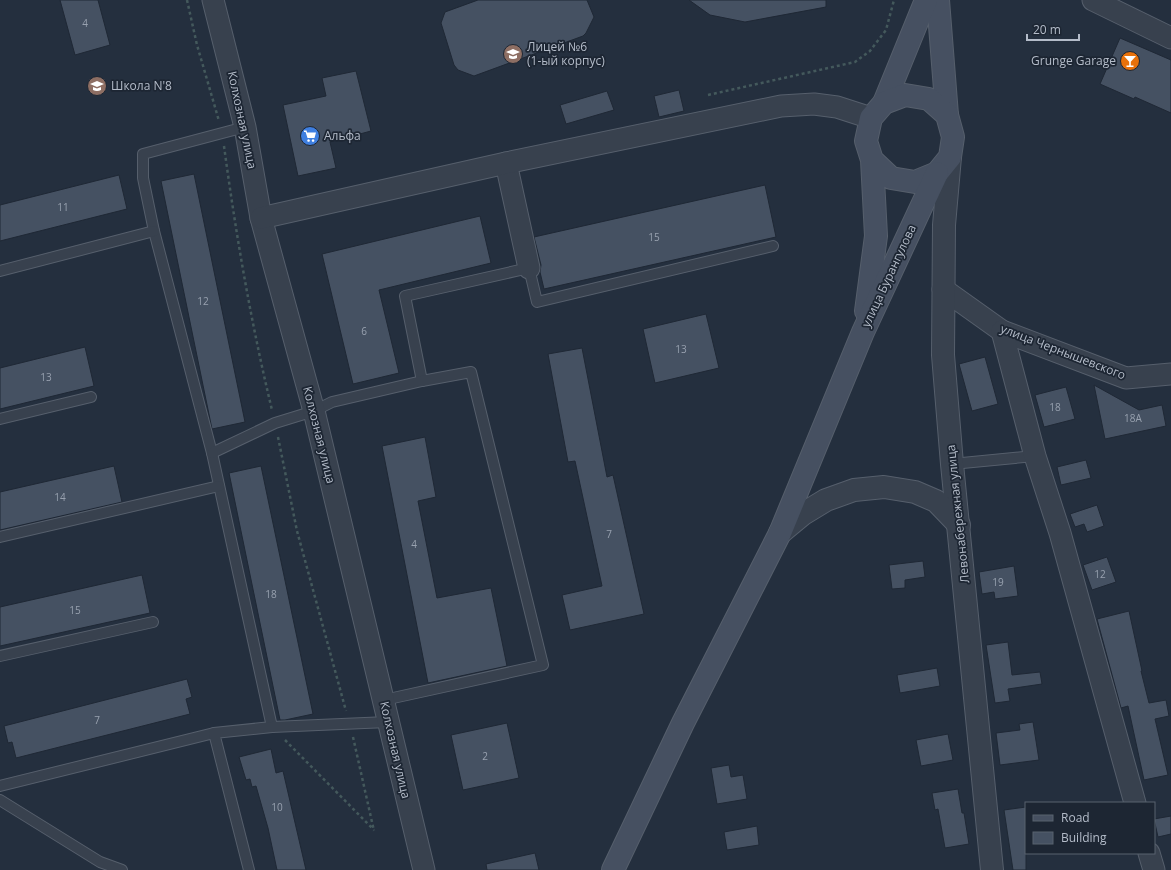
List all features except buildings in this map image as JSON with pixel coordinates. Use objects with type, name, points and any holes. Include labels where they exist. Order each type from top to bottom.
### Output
[{"type":"main road","name":"улица Бурангулова","points":[[863,332],[876,236],[872,160],[866,141],[926,0]]},
{"type":"main road","name":"улица Бурангулова","points":[[863,332],[943,165],[953,137],[947,115],[938,0]]},
{"type":"main road","points":[[878,111],[906,95],[929,99],[947,115]]},
{"type":"main road","name":"улица Бурангулова","points":[[872,160],[891,178],[915,182],[943,165]]},
{"type":"main road","points":[[613,870],[683,722],[780,533],[863,332]]},
{"type":"street","name":"Колхозная улица","points":[[213,0],[246,127],[261,218],[314,411],[424,870]]},
{"type":"street","points":[[1093,0],[1171,38]]},
{"type":"street","points":[[261,218],[506,163],[781,106],[814,104],[878,111]]},
{"type":"street","points":[[506,163],[529,268]]},
{"type":"street","name":"Левонабережная улица","points":[[943,165],[943,355],[952,464],[992,870]]},
{"type":"street","name":"улица Чернышевского","points":[[943,289],[1002,331],[1126,378],[1171,374]]},
{"type":"street","points":[[1002,331],[1135,802]]},
{"type":"street","points":[[780,533],[802,514],[826,500],[854,490],[884,487],[915,492],[936,501],[959,525]]},
{"type":"street","points":[[1149,854],[1154,870]]},
{"type":"lane","points":[[246,127],[143,154],[143,178],[154,231],[212,453],[272,726]]},
{"type":"lane","points":[[0,270],[154,231]]},
{"type":"lane","points":[[422,381],[405,296],[529,268],[537,302],[773,246]]},
{"type":"lane","points":[[212,453],[276,423],[314,411],[332,402],[422,381],[470,372],[543,665],[384,700]]},
{"type":"lane","points":[[0,418],[91,397]]},
{"type":"lane","points":[[952,464],[1036,456]]},
{"type":"lane","points":[[0,537],[219,486]]},
{"type":"lane","points":[[0,656],[153,622]]},
{"type":"lane","points":[[0,786],[214,733],[272,726],[388,722]]},
{"type":"lane","points":[[214,733],[249,870]]},
{"type":"lane","points":[[0,800],[100,862],[122,870]]},
{"type":"path","points":[[708,95],[855,62],[870,51],[886,30],[894,0]]},
{"type":"path","points":[[272,726],[374,831]]},
{"type":"place","name":"Лицей №6 (1-ый корпус)","points":[[513,54]]},
{"type":"place","name":"Grunge Garage","points":[[1130,61]]},
{"type":"place","name":"Школа N'8","points":[[97,86]]},
{"type":"place","name":"Альфа","points":[[310,136]]}]
